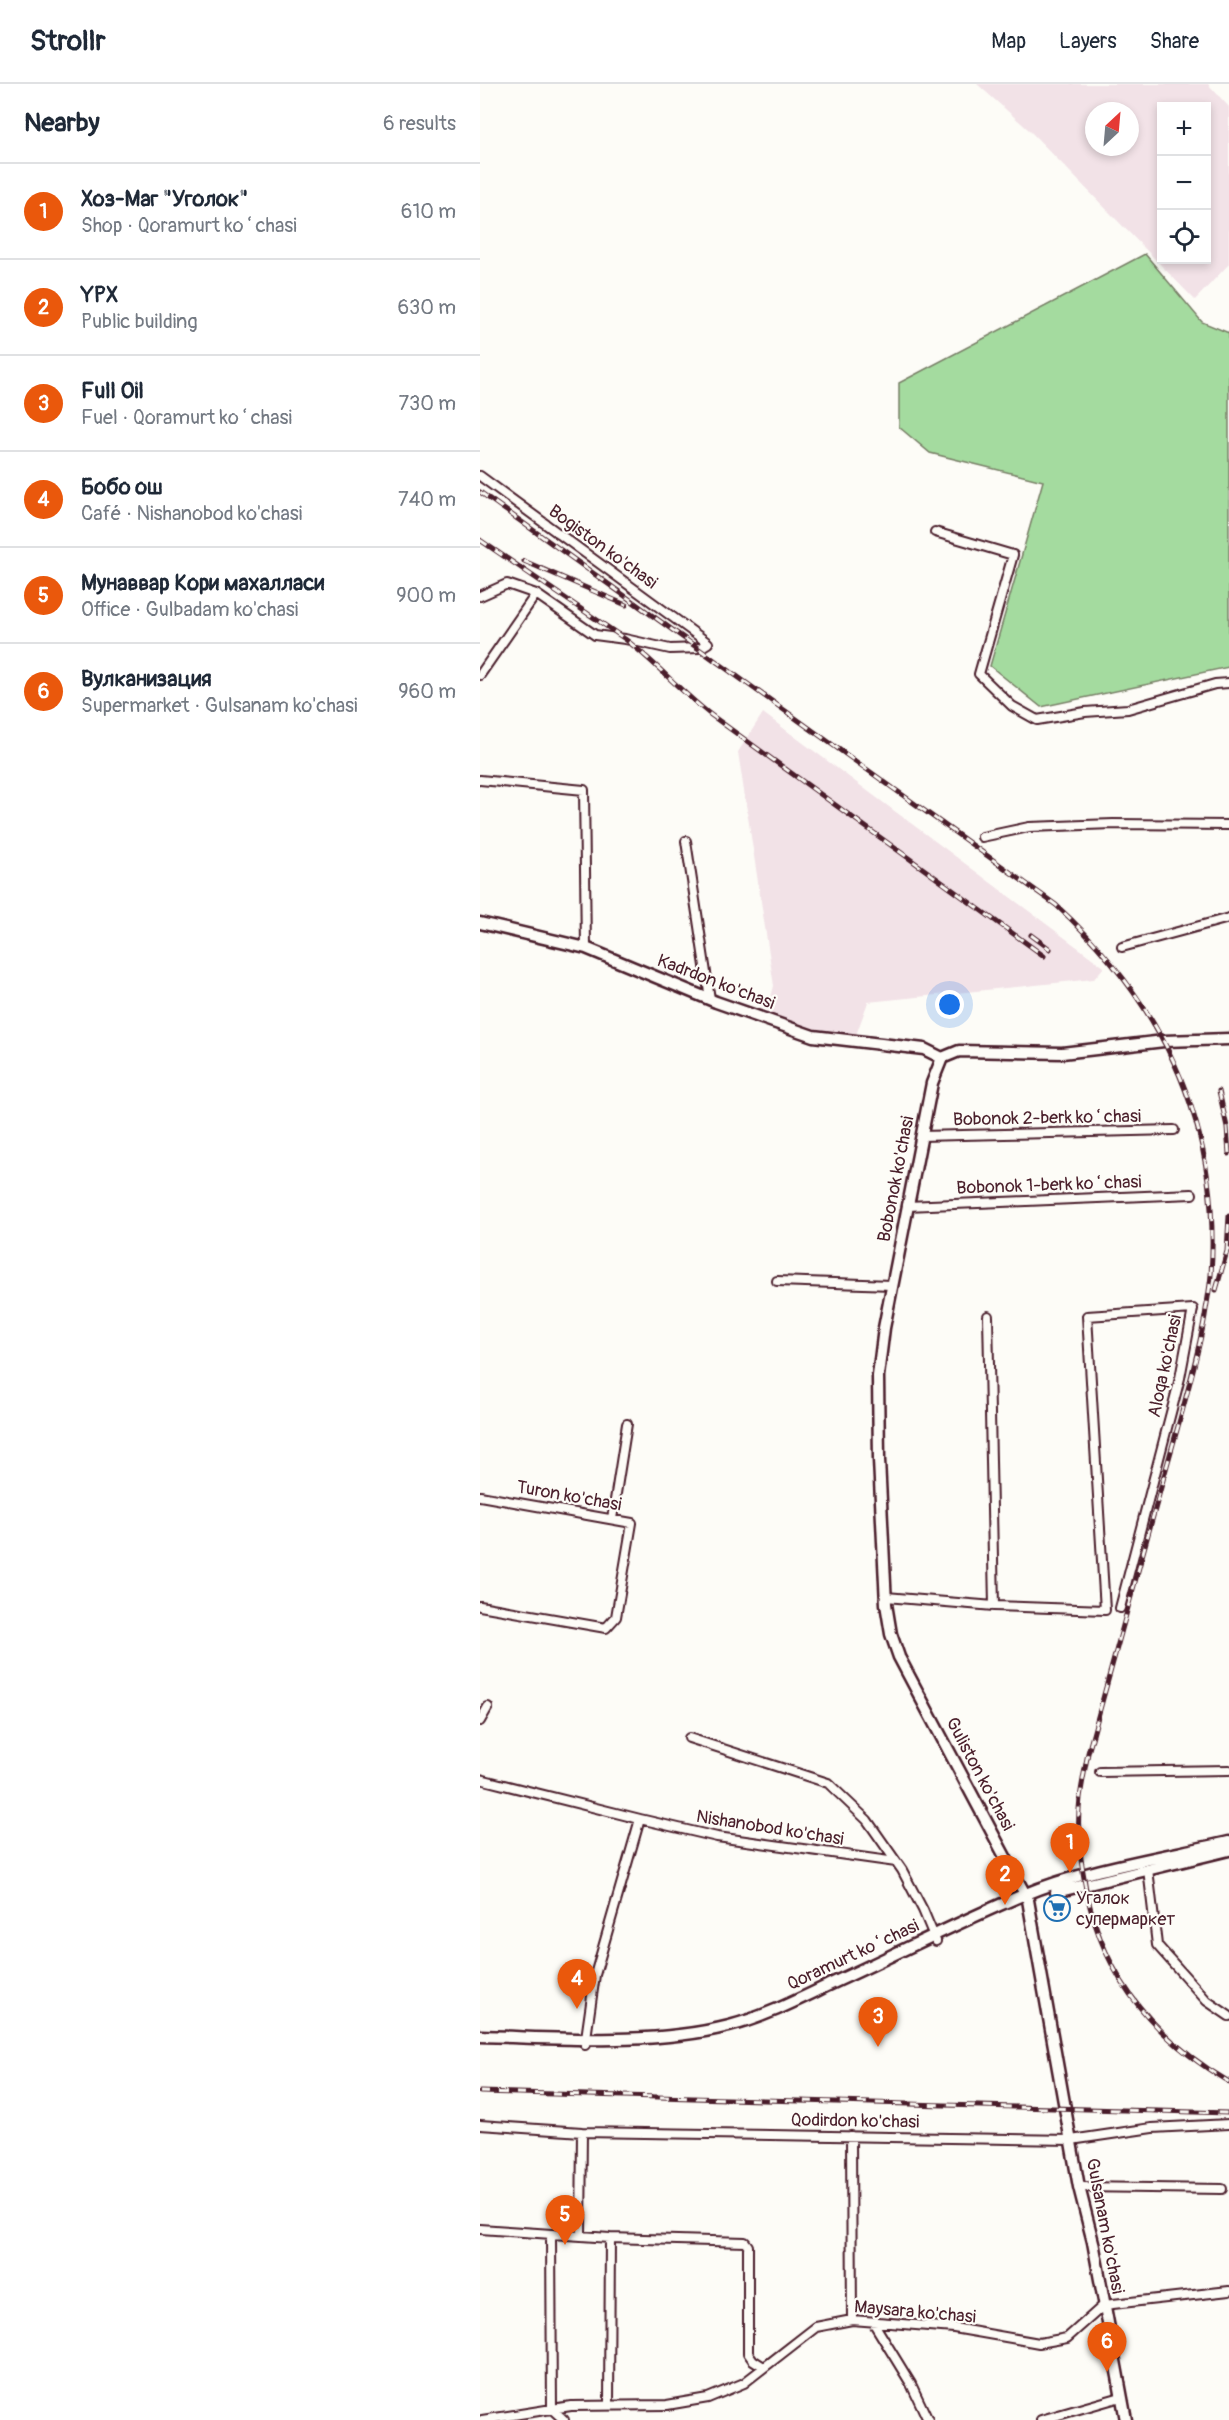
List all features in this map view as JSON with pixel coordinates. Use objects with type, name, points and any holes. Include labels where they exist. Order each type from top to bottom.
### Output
[{"type":"main road","name":"Kadrdon ko'chasi","points":[[480,923],[586,948],[710,999],[813,1036],[924,1049],[942,1058]]},
{"type":"main road","points":[[942,1058],[959,1051],[1062,1053],[1164,1041],[1229,1039]]},
{"type":"main road","name":"Bobonok ko'chasi","points":[[886,1597],[878,1393],[884,1328],[921,1136],[934,1077],[942,1058]]},
{"type":"main road","name":"Guliston ko'chasi","points":[[886,1597],[889,1626],[899,1657],[1027,1897],[1067,2109]]},
{"type":"main road","name":"Qoramurt koʻchasi","points":[[480,2041],[669,2041],[706,2037],[740,2029],[818,1997],[935,1938],[1027,1897],[1083,1876],[1229,1842]]},
{"type":"main road","name":"Qoramurt koʻchasi","points":[[1027,1897],[1229,1850]]},
{"type":"main road","name":"Qoramurt koʻchasi","points":[[480,2036],[586,2042]]},
{"type":"main road","name":"Gulsanam ko'chasi","points":[[1067,2109],[1079,2187],[1093,2242],[1126,2420]]},
{"type":"street","name":"Bogiston ko'chasi","points":[[480,476],[708,643],[700,648],[670,649],[595,635],[536,594]]},
{"type":"street","points":[[935,532],[1013,555],[980,674],[1012,705],[1037,720],[1085,712],[1128,709],[1215,684],[1229,683]]},
{"type":"street","points":[[480,596],[507,584],[536,594],[480,675]]},
{"type":"street","points":[[480,780],[584,790],[586,948]]},
{"type":"street","points":[[982,837],[1029,827],[1113,824],[1229,825]]},
{"type":"street","points":[[686,841],[710,999]]},
{"type":"street","points":[[1122,947],[1229,918]]},
{"type":"street","name":"Bobonok 2-berk koʻchasi","points":[[921,1136],[1174,1130]]},
{"type":"street","name":"Bobonok 1-berk koʻchasi","points":[[907,1206],[1192,1194]]},
{"type":"street","points":[[777,1281],[892,1285]]},
{"type":"street","name":"Aloqa ko'chasi","points":[[994,1606],[1105,1610],[1087,1316],[1193,1309],[1180,1378],[1120,1608]]},
{"type":"street","points":[[886,1597],[994,1606],[988,1316]]},
{"type":"street","points":[[612,1519],[627,1424]]},
{"type":"street","name":"Turon ko'chasi","points":[[480,1496],[632,1523],[616,1617],[606,1628],[480,1606]]},
{"type":"street","points":[[480,1721],[489,1707]]},
{"type":"street","points":[[689,1738],[828,1783],[867,1820],[896,1862],[918,1900],[935,1938]]},
{"type":"street","points":[[1100,1772],[1229,1770]]},
{"type":"street","name":"Nishanobod ko'chasi","points":[[480,1779],[717,1837],[896,1862]]},
{"type":"street","points":[[586,2042],[595,1975],[640,1819]]},
{"type":"street","points":[[1148,1869],[1157,1945],[1207,2001],[1229,2016]]},
{"type":"street","name":"Qodirdon ko'chasi","points":[[480,2125],[582,2132],[1071,2140],[1152,2128],[1229,2124]]},
{"type":"street","points":[[582,2132],[582,2236]]},
{"type":"street","points":[[851,2136],[852,2320]]},
{"type":"street","points":[[1079,2187],[1222,2189]]},
{"type":"street","points":[[480,2229],[747,2244],[748,2353],[753,2360],[764,2367]]},
{"type":"street","points":[[551,2234],[552,2409],[564,2420]]},
{"type":"street","points":[[609,2405],[610,2238]]},
{"type":"street","points":[[1104,2305],[1229,2291]]},
{"type":"street","name":"Maysara ko'chasi","points":[[482,2420],[552,2409],[609,2405],[667,2405],[708,2398],[744,2383],[816,2327],[852,2320],[954,2328],[1039,2343],[1067,2338],[1104,2305]]},
{"type":"street","points":[[873,2322],[911,2384],[928,2420]]},
{"type":"street","points":[[1041,2420],[1121,2397]]},
{"type":"shaded area","points":[[977,84],[1208,84],[1229,107],[1229,264],[1195,300],[1160,264],[1211,264],[1211,102],[1157,102],[1157,261],[1029,130]]},
{"type":"shaded area","points":[[763,713],[1104,967],[1094,979],[868,1002],[856,1035],[814,1032],[767,1012],[774,986],[738,752]]},
{"type":"green space","points":[[1145,254],[1202,322],[1229,333],[1229,667],[1041,707],[990,666],[1043,481],[930,453],[899,427],[899,383]]},
{"type":"railway","points":[[480,492],[1056,905],[1094,943],[1128,984],[1156,1027],[1178,1072],[1195,1119],[1206,1168],[1212,1220],[1210,1285],[1191,1378],[1088,1753],[1080,1798],[1079,1835],[1080,1854],[1090,1906],[1100,1938],[1113,1967],[1130,1994],[1173,2042],[1199,2063],[1229,2082]]},
{"type":"railway","points":[[480,540],[625,639],[711,715],[1044,956]]},
{"type":"railway","points":[[524,561],[626,605]]},
{"type":"railway","points":[[1031,935],[1050,949]]},
{"type":"railway","points":[[1219,1091],[1227,1127],[1229,1154]]},
{"type":"railway","points":[[1227,1251],[1229,1216]]},
{"type":"railway","points":[[1216,1290],[1229,1244]]},
{"type":"railway","points":[[480,2092],[1229,2113]]},
{"type":"place","name":"Хоз-Маг \"Уголок\"","points":[[1070,1873]]},
{"type":"place","name":"YPX","points":[[1005,1905]]},
{"type":"place","name":"Угалок супермаркет","points":[[1057,1908]]},
{"type":"place","name":"Бобо ош","points":[[577,2009]]},
{"type":"place","name":"Full Oil","points":[[878,2047]]},
{"type":"place","name":"Мунаввар Кори махалласи","points":[[565,2245]]},
{"type":"place","name":"Вулканизация","points":[[1107,2372]]}]
